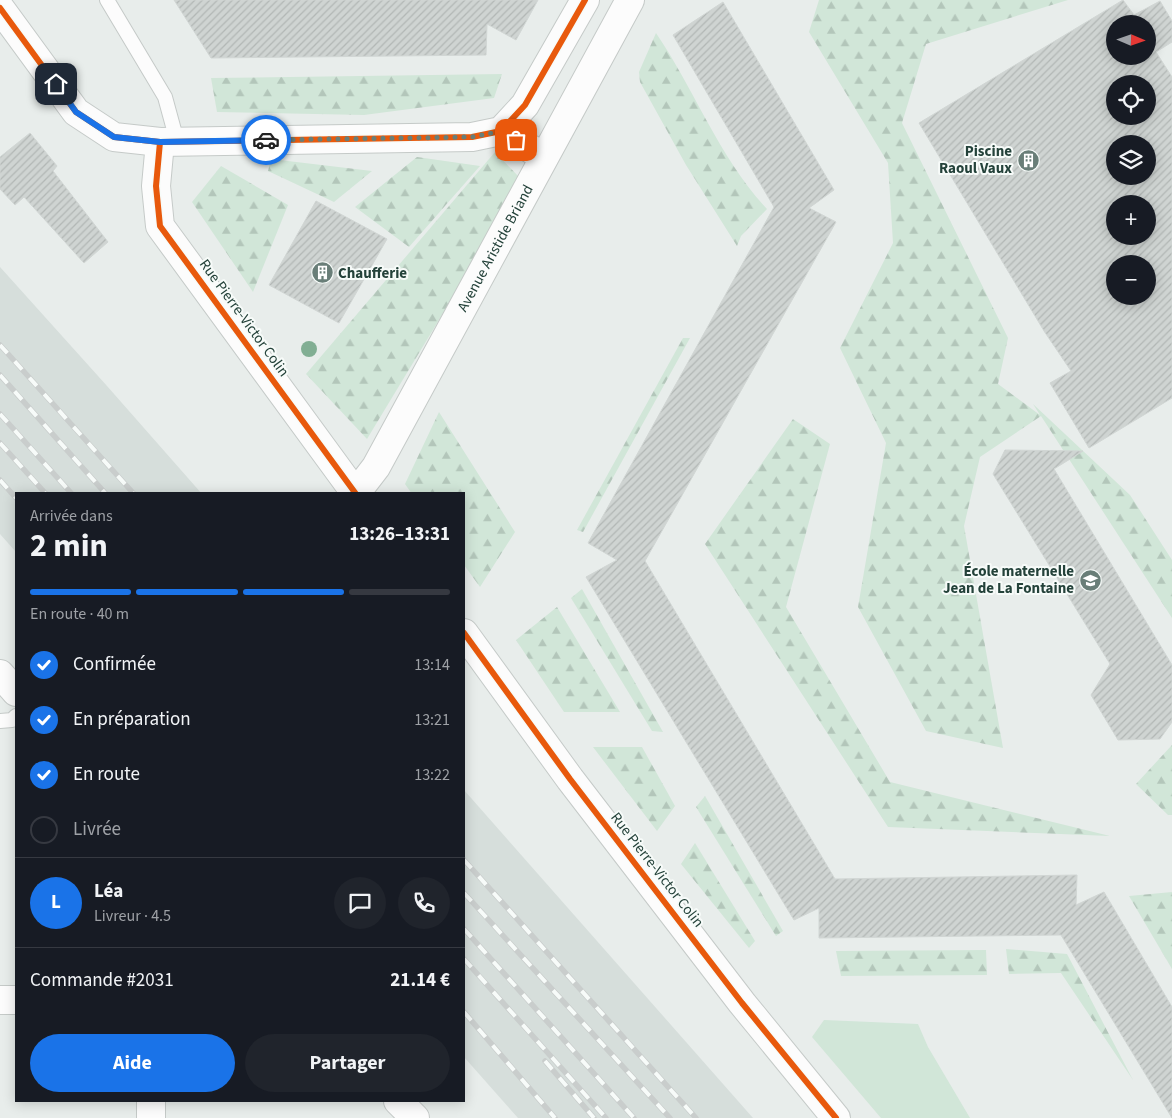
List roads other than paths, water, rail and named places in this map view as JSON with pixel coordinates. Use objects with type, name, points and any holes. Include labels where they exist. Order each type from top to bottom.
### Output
[{"type":"street","points":[[0,8],[76,112],[114,137],[168,142],[472,137],[501,131],[525,105],[585,0]]},
{"type":"street","name":"Avenue Aristide Briand","points":[[357,492],[376,467],[630,0]]},
{"type":"street","points":[[501,131],[544,157]]},
{"type":"street","name":"Rue Pierre-Victor Colin","points":[[168,142],[156,186],[160,226],[355,492]]},
{"type":"street","name":"Rue Pierre-Victor Colin","points":[[465,634],[576,786],[742,1003],[836,1118]]},
{"type":"street","points":[[0,674],[15,691]]},
{"type":"street","points":[[0,1000],[15,1000]]},
{"type":"street","points":[[151,1102],[151,1118]]},
{"type":"street","points":[[399,1102],[415,1118]]},
{"type":"lane","points":[[106,0],[165,97],[168,142]]},
{"type":"lane","points":[[0,720],[12,720],[15,717]]},
{"type":"railway","points":[[0,345],[132,492]]},
{"type":"railway","points":[[0,375],[104,492]]},
{"type":"railway","points":[[0,414],[70,492]]},
{"type":"railway","points":[[0,443],[44,492]]},
{"type":"railway","points":[[0,480],[15,497]]},
{"type":"railway","points":[[465,861],[696,1118]]},
{"type":"railway","points":[[465,894],[670,1118]]},
{"type":"railway","points":[[465,930],[634,1118]]},
{"type":"railway","points":[[465,960],[606,1118]]},
{"type":"railway","points":[[465,1013],[555,1118]]},
{"type":"railway","points":[[545,1061],[594,1118]]},
{"type":"place","name":"Piscine Raoul Vaux","points":[[1028,160]]},
{"type":"place","name":"Chaufferie","points":[[322,273]]},
{"type":"place","name":"École maternelle Jean de La Fontaine","points":[[1090,580]]}]
